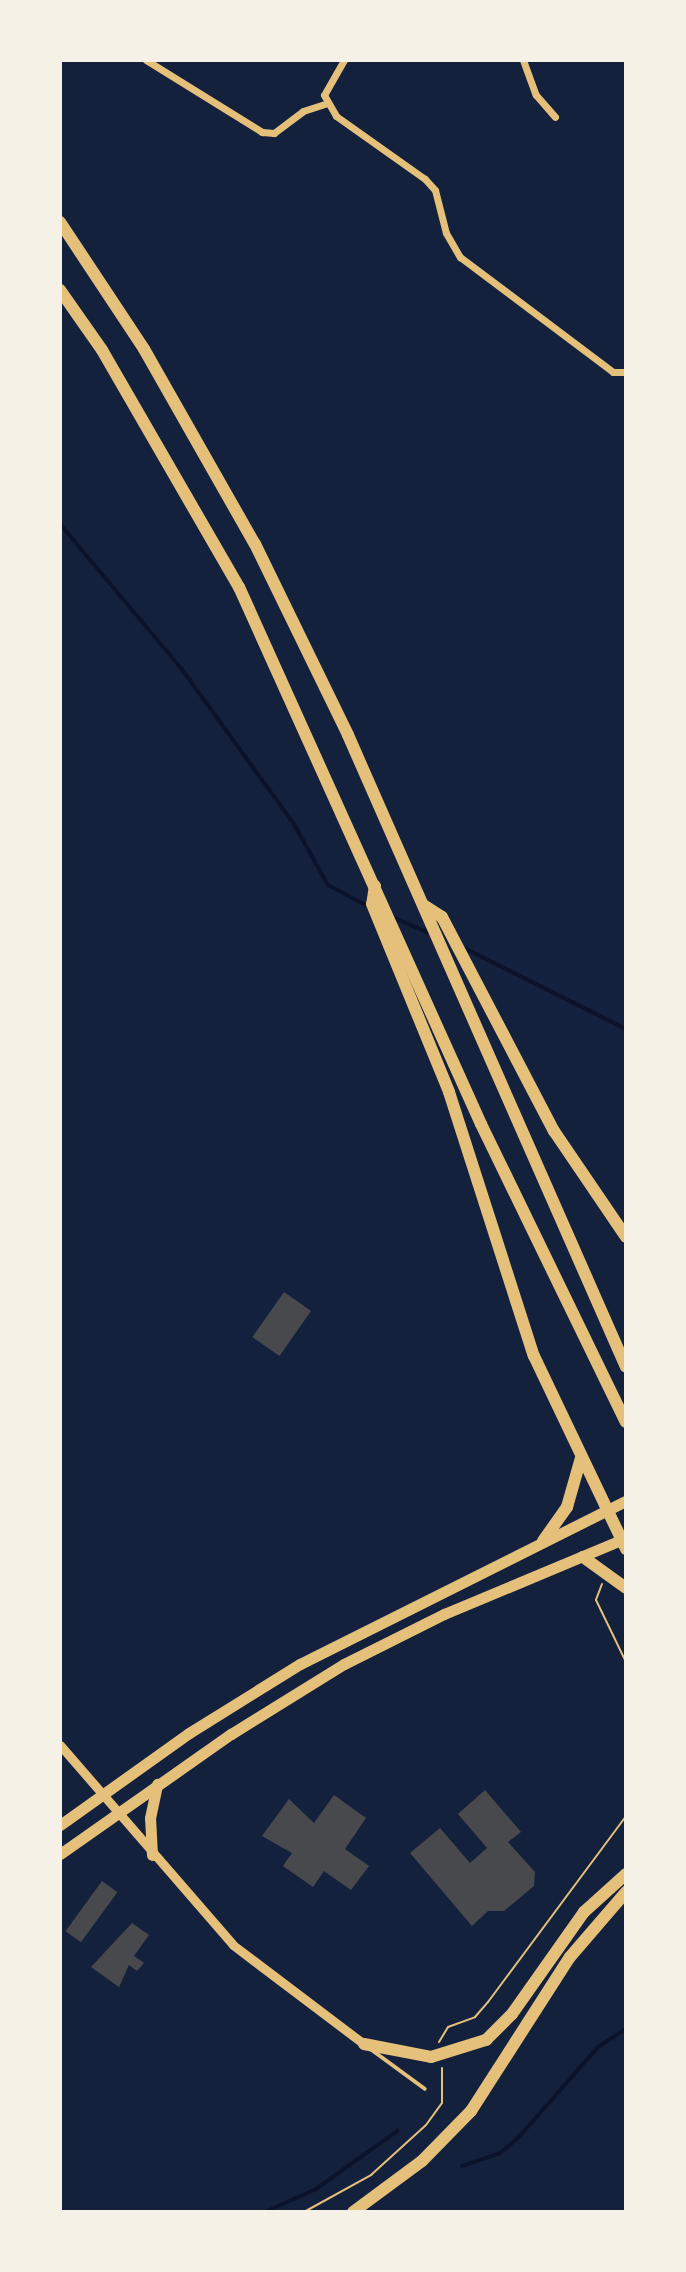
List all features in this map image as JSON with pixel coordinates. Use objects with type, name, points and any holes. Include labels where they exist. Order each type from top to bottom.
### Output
[{"type":"highway","points":[[60,222],[144,349],[255,544],[425,906],[626,1367]]},
{"type":"highway","points":[[60,290],[208,527],[282,676],[403,952],[626,1422]]},
{"type":"highway","points":[[375,885],[372,904],[456,1112],[526,1335],[581,1458],[624,1542]]},
{"type":"highway","points":[[425,906],[442,917],[554,1131],[626,1237]]},
{"type":"highway","points":[[543,1541],[567,1507],[581,1458]]},
{"type":"highway","points":[[583,1557],[626,1588]]},
{"type":"highway","points":[[364,2044],[431,2057],[486,2040],[512,2014],[584,1912],[626,1874]]},
{"type":"highway","points":[[353,2212],[404,2176],[471,2111],[570,1957],[626,1892]]},
{"type":"main road","points":[[60,1825],[300,1664],[626,1501]]},
{"type":"main road","points":[[60,1854],[157,1784],[344,1664],[444,1614],[624,1542]]},
{"type":"main road","points":[[152,1855],[150,1818],[157,1784]]},
{"type":"street","points":[[146,60],[262,132],[274,133],[303,111],[328,103]]},
{"type":"street","points":[[344,60],[329,79],[324,95],[328,103],[336,116],[425,179],[440,201],[446,233],[470,267],[613,372],[626,372]]},
{"type":"street","points":[[523,60],[536,95],[555,117]]},
{"type":"street","points":[[60,1745],[233,1945],[364,2044]]},
{"type":"lane","points":[[364,2044],[425,2089]]},
{"type":"path","points":[[602,1583],[596,1600],[626,1662]]},
{"type":"path","points":[[439,2044],[448,2027],[480,2012],[626,1816]]},
{"type":"path","points":[[304,2212],[371,2175],[426,2125],[442,2103],[442,2066]]},
{"type":"building","points":[[284,1292],[311,1311],[279,1356],[252,1337]]},
{"type":"building","points":[[485,1790],[521,1832],[508,1842],[535,1872],[534,1886],[504,1911],[488,1911],[472,1926],[410,1853],[440,1828],[470,1863],[487,1848],[458,1814]]},
{"type":"building","points":[[334,1795],[366,1818],[345,1849],[369,1866],[351,1890],[324,1871],[313,1887],[283,1866],[292,1853],[262,1836],[289,1799],[314,1823]]},
{"type":"building","points":[[102,1881],[117,1892],[81,1942],[66,1931]]},
{"type":"building","points":[[132,1923],[149,1935],[134,1956],[144,1963],[137,1971],[129,1965],[119,1987],[91,1967]]},
{"type":"waterway","points":[[60,524],[181,668],[294,824],[328,885],[371,908]]},
{"type":"waterway","points":[[390,916],[434,935]]},
{"type":"waterway","points":[[464,948],[626,1029]]},
{"type":"waterway","points":[[462,2166],[500,2153],[518,2138],[598,2047],[626,2029]]},
{"type":"waterway","points":[[265,2212],[316,2189],[397,2131]]}]
